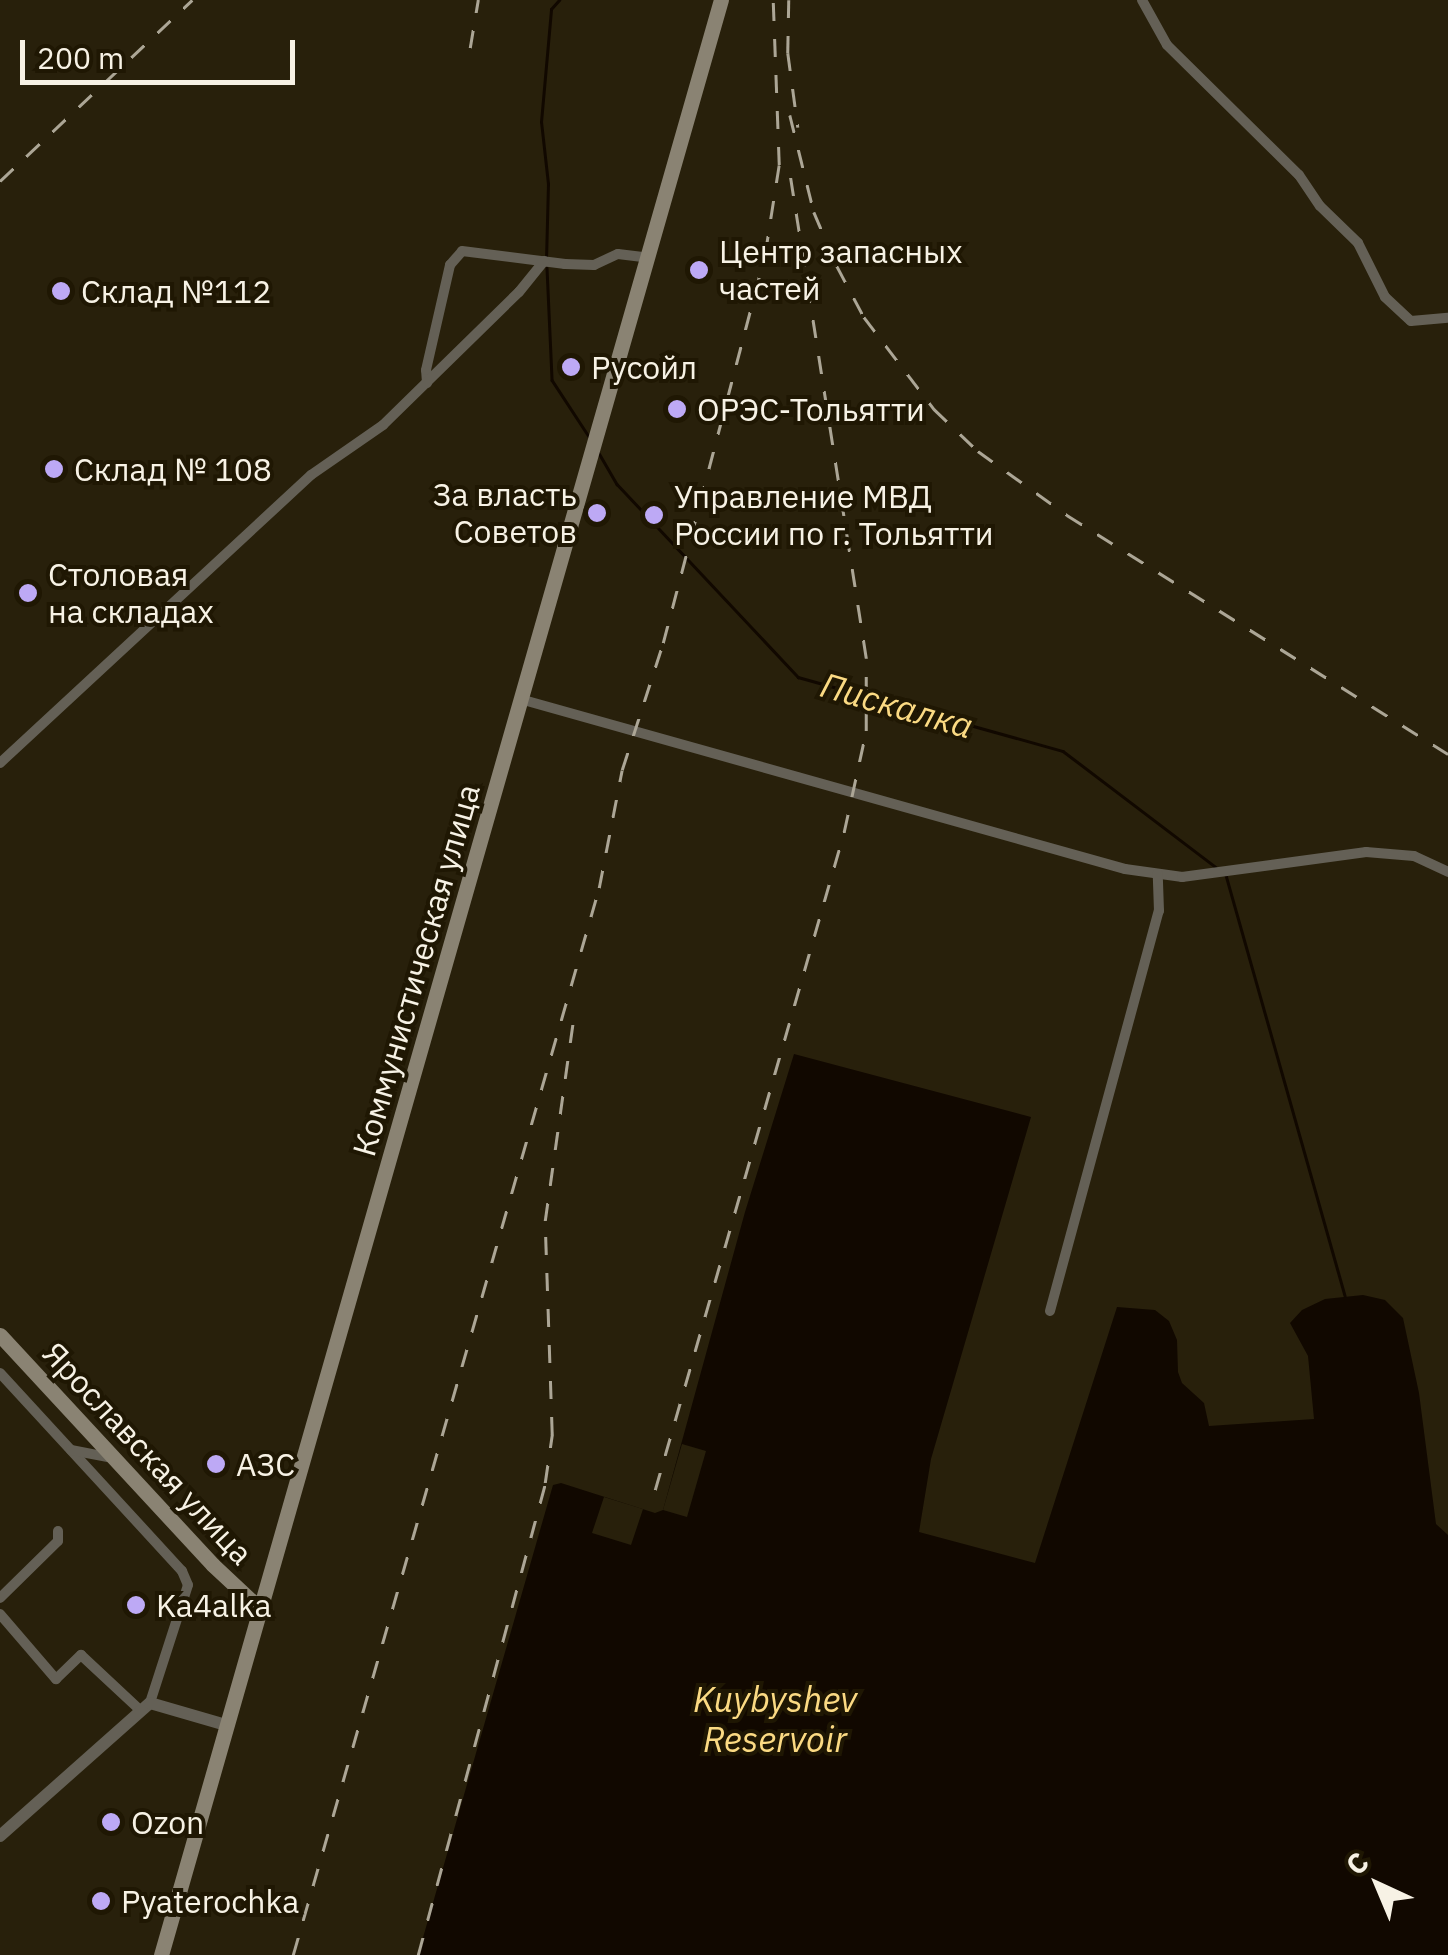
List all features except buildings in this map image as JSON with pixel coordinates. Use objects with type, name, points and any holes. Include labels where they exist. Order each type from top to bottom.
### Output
[{"type":"main road","name":"Коммунистическая улица","points":[[161,1955],[258,1607],[444,980],[520,699],[650,258],[721,0]]},
{"type":"main road","name":"Ярославская улица","points":[[0,1335],[212,1565],[258,1607]]},
{"type":"street","points":[[1142,0],[1167,45],[1299,175],[1320,206],[1358,242],[1385,297],[1411,321],[1448,318]]},
{"type":"street","points":[[427,383],[426,370],[450,264],[462,251],[594,265],[618,254],[650,258]]},
{"type":"street","points":[[0,763],[311,475],[382,425],[544,262]]},
{"type":"street","points":[[520,699],[775,768],[908,810],[1158,874],[1182,877],[1366,852],[1414,856],[1448,872]]},
{"type":"street","points":[[1050,1311],[1159,911],[1158,874]]},
{"type":"street","points":[[0,1373],[182,1571],[188,1585],[144,1706],[0,1836]]},
{"type":"street","points":[[70,1450],[113,1458]]},
{"type":"street","points":[[0,1598],[58,1541],[58,1531]]},
{"type":"street","points":[[0,1614],[56,1678],[81,1656],[144,1706],[226,1725]]},
{"type":"water","name":"Kuybyshev Reservoir","points":[[794,1054],[1031,1117],[931,1459],[919,1532],[1035,1563],[1117,1307],[1155,1310],[1169,1321],[1177,1340],[1182,1383],[1204,1403],[1209,1426],[1314,1419],[1308,1356],[1290,1323],[1302,1310],[1325,1299],[1363,1295],[1385,1300],[1403,1318],[1419,1393],[1436,1524],[1448,1535],[1448,1955],[418,1955],[553,1485],[561,1483],[655,1513],[663,1510],[745,1212]]},
{"type":"pier","points":[[682,1444],[706,1451],[687,1517],[663,1510]]},
{"type":"pier","points":[[604,1497],[643,1509],[631,1545],[592,1533]]},
{"type":"waterway","name":"Пискалка","points":[[546,260],[548,184],[541,122],[551,9],[559,0]]},
{"type":"waterway","name":"Пискалка","points":[[547,268],[552,380],[590,438]]},
{"type":"waterway","name":"Пискалка","points":[[599,453],[617,484],[798,677],[1063,751],[1216,867]]},
{"type":"waterway","name":"Пискалка","points":[[1226,875],[1345,1295]]},
{"type":"railway","points":[[0,181],[192,0]]},
{"type":"railway","points":[[470,48],[478,0]]},
{"type":"railway","points":[[293,1955],[599,888],[622,770],[663,643],[765,254],[779,165],[773,0]]},
{"type":"railway","points":[[789,0],[788,53],[798,127]]},
{"type":"railway","points":[[790,115],[814,212],[837,266],[864,317],[934,409],[978,451],[1067,515],[1448,754]]},
{"type":"railway","points":[[655,1490],[844,832],[866,731],[866,658],[788,163]]},
{"type":"railway","points":[[418,1955],[545,1483],[552,1435],[545,1221],[574,1015]]},
{"type":"place","name":"Центр запасных частей","points":[[699,270]]},
{"type":"place","name":"Склад №112","points":[[61,291]]},
{"type":"place","name":"Русойл","points":[[571,367]]},
{"type":"place","name":"ОРЭС-Тольятти","points":[[677,409]]},
{"type":"place","name":"Склад № 108","points":[[54,469]]},
{"type":"place","name":"За власть Советов","points":[[597,513]]},
{"type":"place","name":"Управление МВД России по г. Тольятти","points":[[654,515]]},
{"type":"place","name":"Столовая на складах","points":[[28,593]]},
{"type":"place","name":"АЗС","points":[[216,1464]]},
{"type":"place","name":"Ka4alka","points":[[136,1605]]},
{"type":"place","name":"Ozon","points":[[111,1822]]},
{"type":"place","name":"Pyaterochka","points":[[101,1901]]}]
